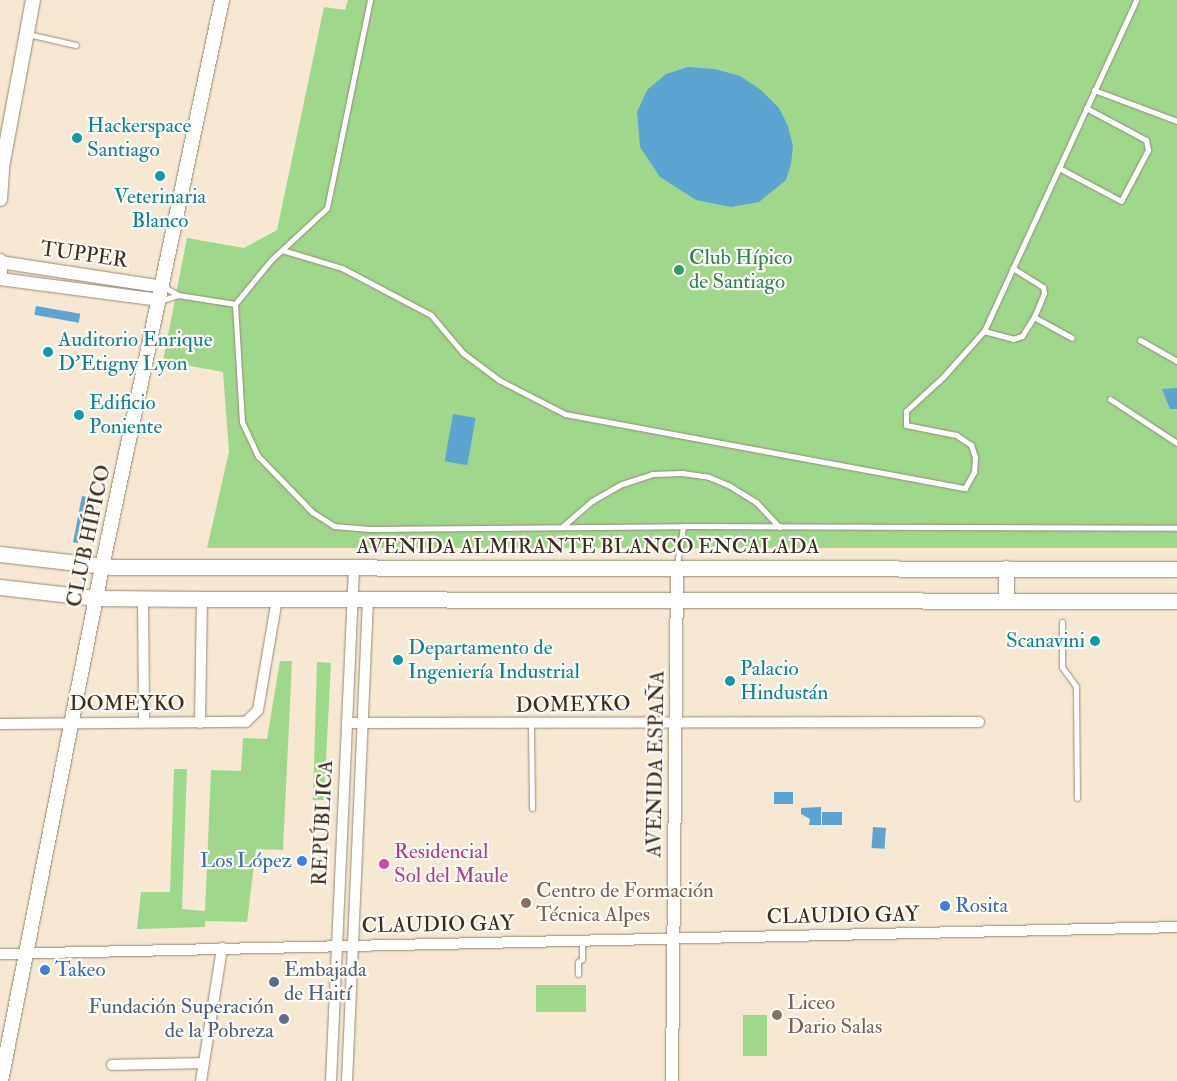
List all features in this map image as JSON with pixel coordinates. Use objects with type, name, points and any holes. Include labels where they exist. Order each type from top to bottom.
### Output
[{"type":"main road","points":[[0,199],[1,174],[33,0]]},
{"type":"main road","name":"CLUB HÍPICO","points":[[1,1081],[102,567],[162,294],[222,0]]},
{"type":"main road","points":[[0,262],[0,274]]},
{"type":"main road","name":"AVENIDA ALMIRANTE BLANCO ENCALADA","points":[[0,554],[102,567],[1177,569]]},
{"type":"main road","points":[[1006,568],[1006,600]]},
{"type":"main road","points":[[0,587],[96,598],[677,602],[1006,600],[1062,605],[1177,601]]},
{"type":"street","name":"TUPPER","points":[[0,262],[162,294]]},
{"type":"street","name":"TUPPER","points":[[0,279],[162,294]]},
{"type":"street","name":"REPÚBLICA","points":[[331,1081],[354,568]]},
{"type":"street","name":"AVENIDA ESPAÑA","points":[[672,1081],[677,568]]},
{"type":"street","points":[[143,598],[144,722]]},
{"type":"street","points":[[200,723],[202,599]]},
{"type":"street","name":"DOMEYKO","points":[[0,724],[246,722],[253,718],[258,710],[277,600]]},
{"type":"street","name":"REPÚBLICA","points":[[347,1081],[368,600]]},
{"type":"street","name":"DOMEYKO","points":[[347,723],[531,725],[979,722]]},
{"type":"street","name":"CLAUDIO GAY","points":[[0,954],[1177,927]]},
{"type":"street","points":[[201,1081],[222,948]]},
{"type":"street","points":[[112,1065],[204,1063]]},
{"type":"lane","points":[[370,0],[327,208],[282,250],[235,304],[242,422],[258,456],[312,512],[334,526],[369,529],[562,526],[1177,528]]},
{"type":"lane","points":[[282,250],[342,268],[431,315],[463,353],[499,380],[565,414],[958,489],[972,480],[975,457],[971,445],[956,435],[914,427],[904,420],[906,411],[949,371],[984,332],[1136,0]]},
{"type":"lane","points":[[28,34],[76,45]]},
{"type":"lane","points":[[1094,90],[1177,121]]},
{"type":"lane","points":[[1059,168],[1121,201],[1148,150],[1146,140],[1086,108]]},
{"type":"lane","points":[[984,332],[1014,339],[1022,336],[1034,317],[1044,293],[1043,287],[1013,268]]},
{"type":"lane","points":[[162,294],[178,294],[235,304]]},
{"type":"lane","points":[[162,294],[178,294]]},
{"type":"lane","points":[[1034,317],[1072,338]]},
{"type":"lane","points":[[1140,340],[1177,361]]},
{"type":"lane","points":[[1110,399],[1177,443]]},
{"type":"lane","points":[[562,526],[592,501],[622,484],[652,474],[682,473],[709,477],[730,486],[756,502],[779,527]]},
{"type":"lane","points":[[677,568],[678,542],[683,526]]},
{"type":"lane","points":[[1062,622],[1062,667],[1076,686],[1077,798]]},
{"type":"lane","points":[[531,725],[532,808]]},
{"type":"lane","points":[[578,974],[578,962],[582,959],[582,940]]},
{"type":"green space","name":"Club Hípico de Santiago","points":[[348,0],[1177,0],[1177,548],[207,548],[229,452],[223,372],[163,361],[187,238],[244,248],[277,230],[324,7],[345,10]]},
{"type":"green space","points":[[280,661],[292,661],[283,850],[256,849],[247,922],[205,921],[205,927],[137,929],[141,892],[170,892],[174,769],[187,769],[182,909],[205,911],[211,770],[241,771],[243,738],[267,739]]},
{"type":"green space","points":[[317,662],[331,663],[324,800],[313,800]]},
{"type":"green space","points":[[536,985],[586,985],[586,1012],[536,1012]]},
{"type":"green space","points":[[743,1015],[767,1015],[767,1056],[743,1056]]},
{"type":"water","points":[[688,67],[715,69],[740,76],[761,90],[779,108],[788,126],[793,146],[791,164],[786,180],[759,202],[731,207],[696,200],[660,177],[640,147],[637,112],[647,90],[666,74]]},
{"type":"water","points":[[36,306],[80,314],[79,323],[34,315]]},
{"type":"water","points":[[1177,388],[1177,409],[1170,409],[1162,389]]},
{"type":"water","points":[[453,414],[476,418],[467,465],[445,461]]},
{"type":"water","points":[[82,496],[87,497],[78,543],[73,542]]},
{"type":"water","points":[[774,792],[793,792],[793,804],[774,804]]},
{"type":"water","points":[[821,807],[821,825],[809,825],[810,819],[801,814],[801,808]]},
{"type":"water","points":[[822,812],[842,812],[842,825],[822,825]]},
{"type":"water","points":[[873,827],[886,828],[885,849],[872,848]]},
{"type":"place","name":"Hackerspace Santiago","points":[[77,138]]},
{"type":"place","name":"Veterinaria Blanco","points":[[160,176]]},
{"type":"place","name":"Club Hípico de Santiago","points":[[679,270]]},
{"type":"place","name":"Auditorio Enrique D’Etigny Lyon","points":[[48,352]]},
{"type":"place","name":"Edificio Poniente","points":[[79,415]]},
{"type":"place","name":"Scanavini","points":[[1095,641]]},
{"type":"place","name":"Departamento de Ingeniería Industrial","points":[[398,660]]},
{"type":"place","name":"Palacio Hindustán","points":[[730,681]]},
{"type":"place","name":"Los López","points":[[302,861]]},
{"type":"place","name":"Residencial Sol del Maule","points":[[384,864]]},
{"type":"place","name":"Centro de Formación Técnica Alpes","points":[[526,903]]},
{"type":"place","name":"Rosita","points":[[945,906]]},
{"type":"place","name":"Takeo","points":[[45,970]]},
{"type":"place","name":"Embajada de Haití","points":[[274,982]]},
{"type":"place","name":"Liceo Dario Salas","points":[[777,1015]]},
{"type":"place","name":"Fundación Superación de la Pobreza","points":[[284,1019]]}]
